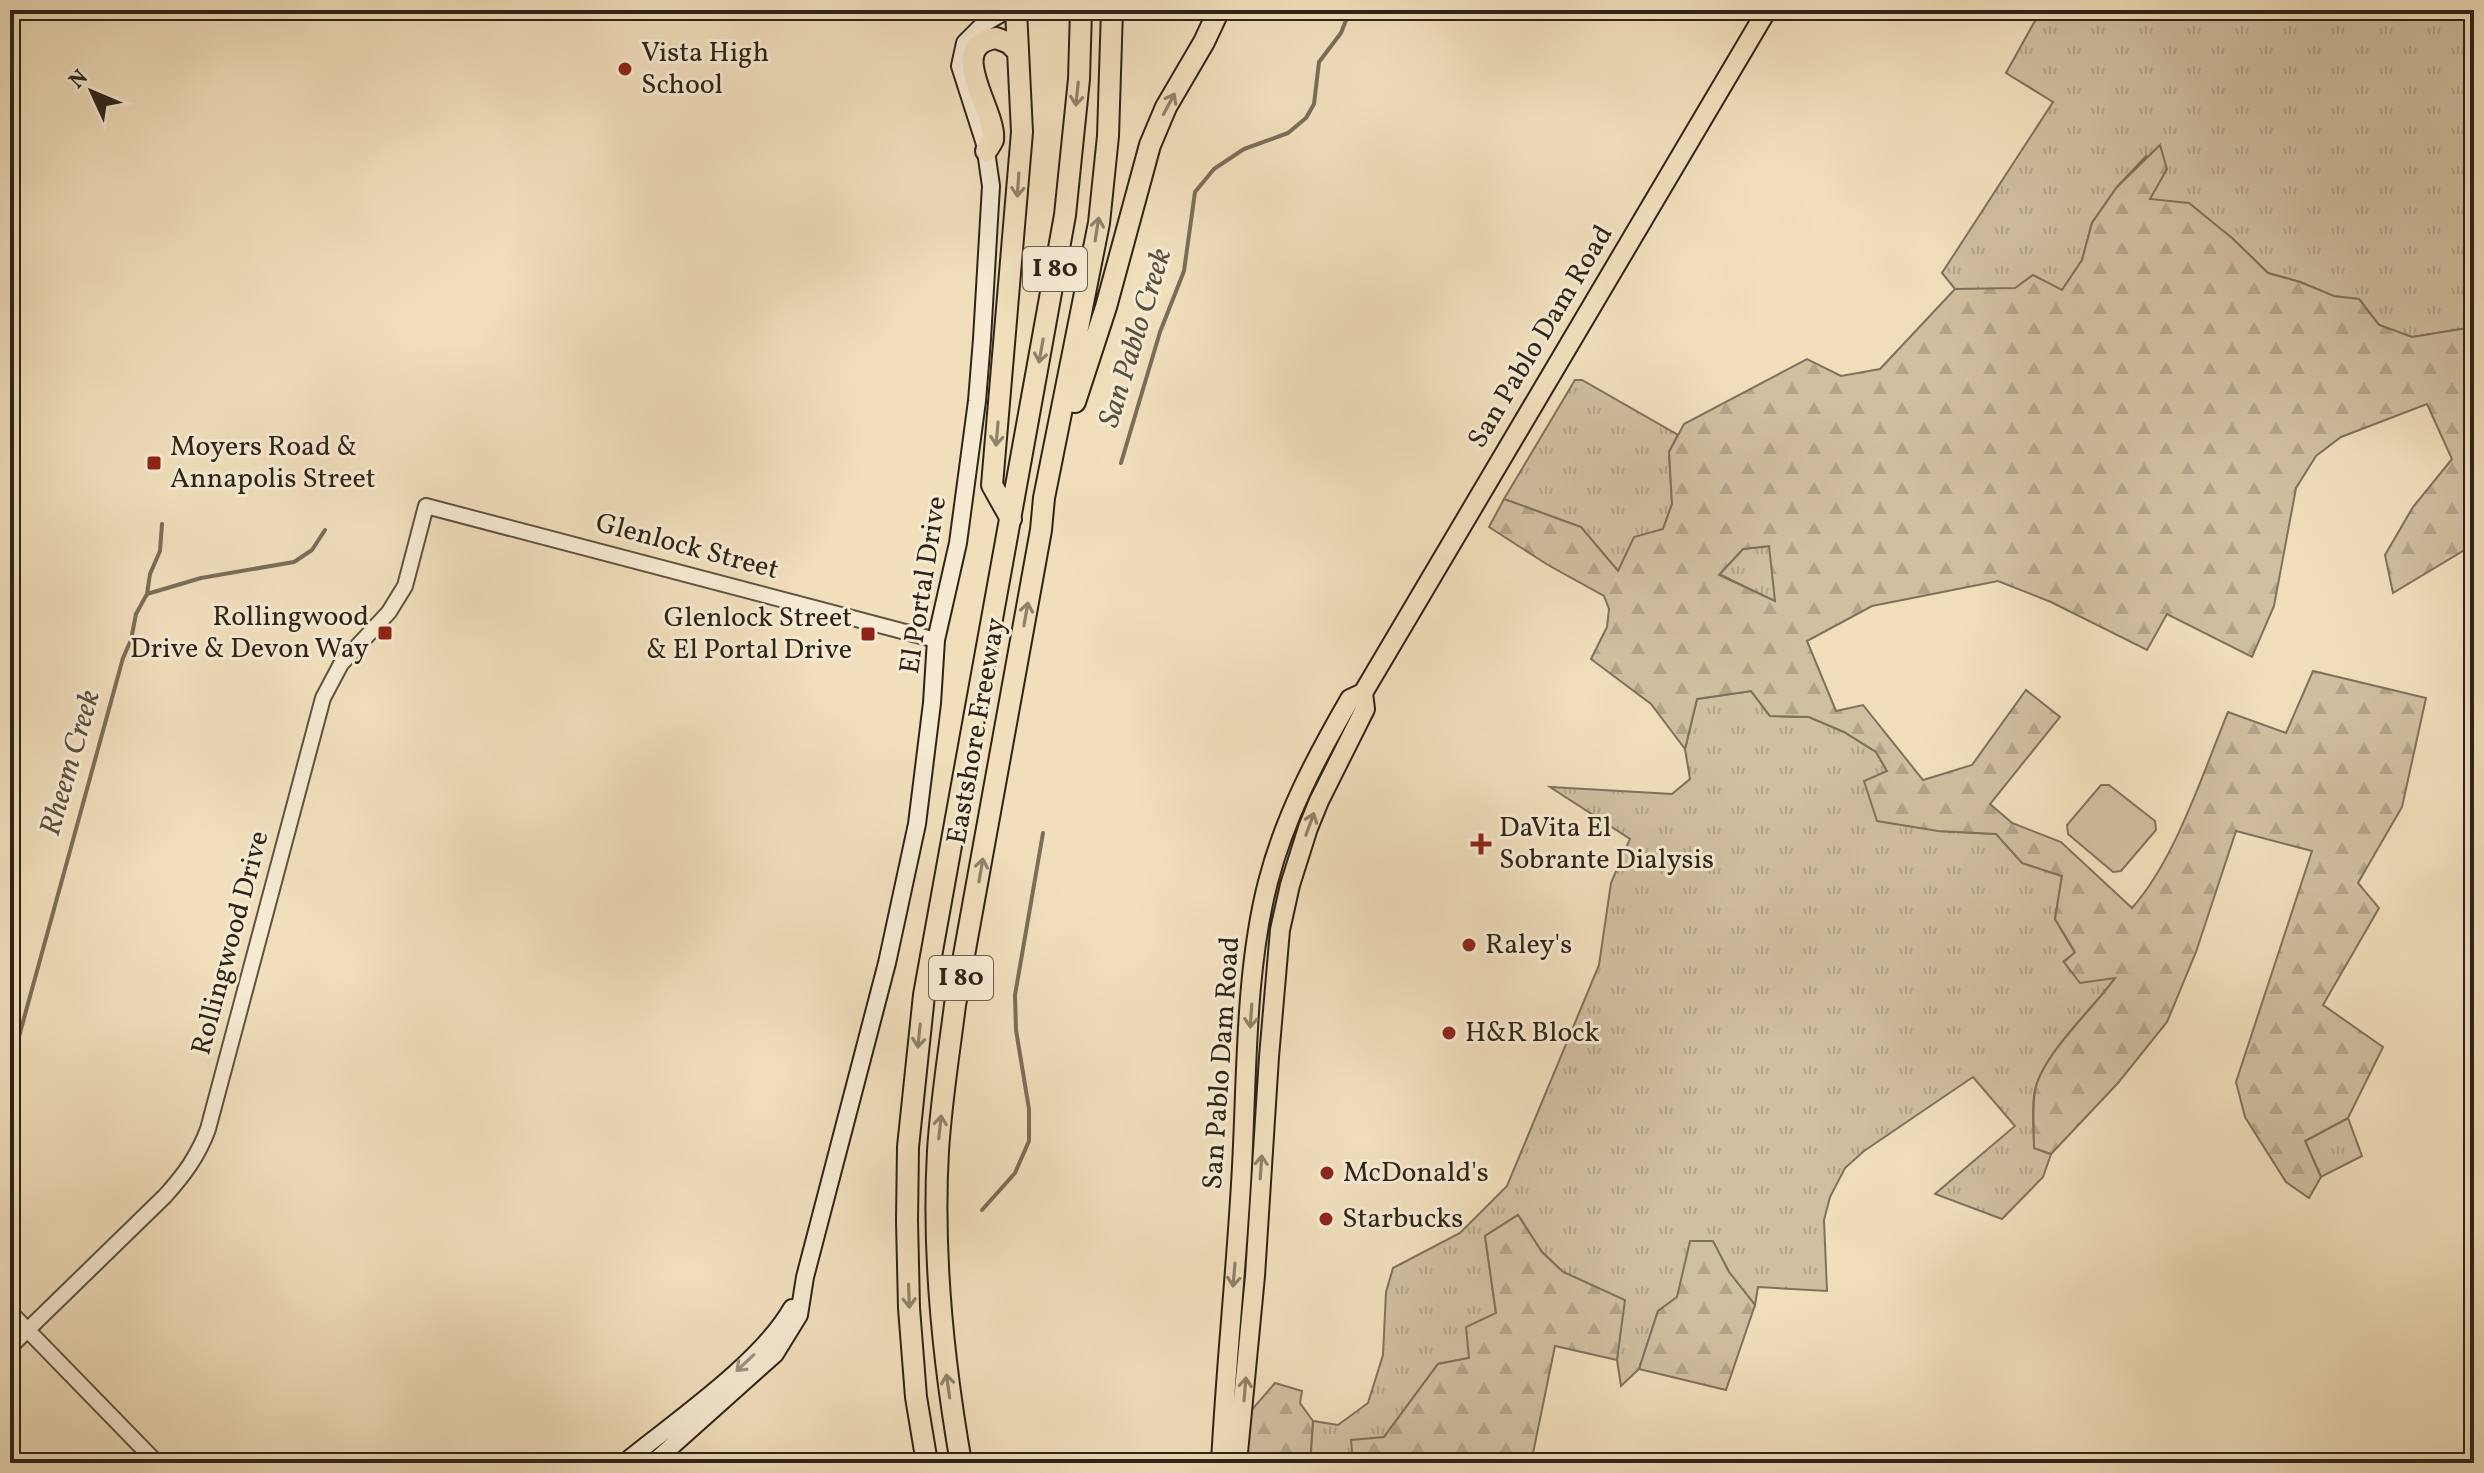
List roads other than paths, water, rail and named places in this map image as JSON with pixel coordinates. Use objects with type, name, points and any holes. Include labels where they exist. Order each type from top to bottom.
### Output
[{"type":"highway","points":[[1011,519],[992,485],[1022,132],[1016,10]]},
{"type":"highway","name":"Eastshore Freeway","points":[[961,1463],[947,1384],[940,1307],[938,1152],[955,1005],[1036,561],[1044,498],[1099,223],[1108,136],[1112,10]]},
{"type":"highway","points":[[1044,498],[1106,307],[1150,145],[1166,107],[1219,10]]},
{"type":"highway","name":"Eastshore Freeway","points":[[927,1463],[916,1397],[909,1308],[908,1147],[924,995],[1065,215],[1079,79],[1081,13]]},
{"type":"highway","points":[[986,151],[993,138],[973,71],[973,55],[980,44],[996,38],[1009,43],[1018,52]]},
{"type":"main road","name":"El Portal Drive","points":[[653,1463],[775,1354],[799,1315],[805,1277],[887,963],[917,824],[932,703],[936,640],[958,543],[977,401],[991,186],[986,151],[960,66],[965,43],[986,22],[1006,10]]},
{"type":"main road","name":"San Pablo Dam Road","points":[[1221,1463],[1254,963],[1268,880],[1298,792],[1350,699],[1363,693],[1767,10]]},
{"type":"main road","name":"San Pablo Dam Road","points":[[1237,1463],[1255,1276],[1280,930],[1308,828],[1365,709],[1363,693]]},
{"type":"main road","name":"El Portal Drive","points":[[624,1463],[763,1346],[790,1312],[805,1277]]},
{"type":"street","name":"Glenlock Street","points":[[426,506],[936,640]]},
{"type":"street","name":"Rollingwood Drive","points":[[10,1347],[165,1196],[185,1175],[199,1152],[208,1129],[323,698],[341,664],[389,612],[405,586],[426,506]]},
{"type":"street","points":[[10,1312],[157,1463]]},
{"type":"waterway","name":"San Pablo Creek","points":[[1121,463],[1160,332],[1184,271],[1195,192],[1214,169],[1244,149],[1288,133],[1306,118],[1314,104],[1319,62],[1341,33],[1350,10]]},
{"type":"waterway","name":"Rheem Creek","points":[[10,1061],[123,658],[160,551],[162,524]]},
{"type":"waterway","points":[[147,594],[201,578],[294,562],[312,550],[325,530]]},
{"type":"waterway","name":"San Pablo Creek","points":[[982,1210],[1015,1173],[1029,1141],[1029,1109],[1016,1030],[1015,995],[1043,833]]},
{"type":"place","name":"Vista High School","points":[[625,69]]},
{"type":"place","name":"Moyers Road & Annapolis Street","points":[[154,463]]},
{"type":"place","name":"Rollingwood Drive & Devon Way","points":[[385,633]]},
{"type":"place","name":"Glenlock Street & El Portal Drive","points":[[868,634]]},
{"type":"place","name":"DaVita El Sobrante Dialysis","points":[[1481,844]]},
{"type":"place","name":"Raley's","points":[[1469,945]]},
{"type":"place","name":"H&R Block","points":[[1449,1033]]},
{"type":"place","name":"McDonald's","points":[[1327,1173]]},
{"type":"place","name":"Starbucks","points":[[1326,1219]]}]
